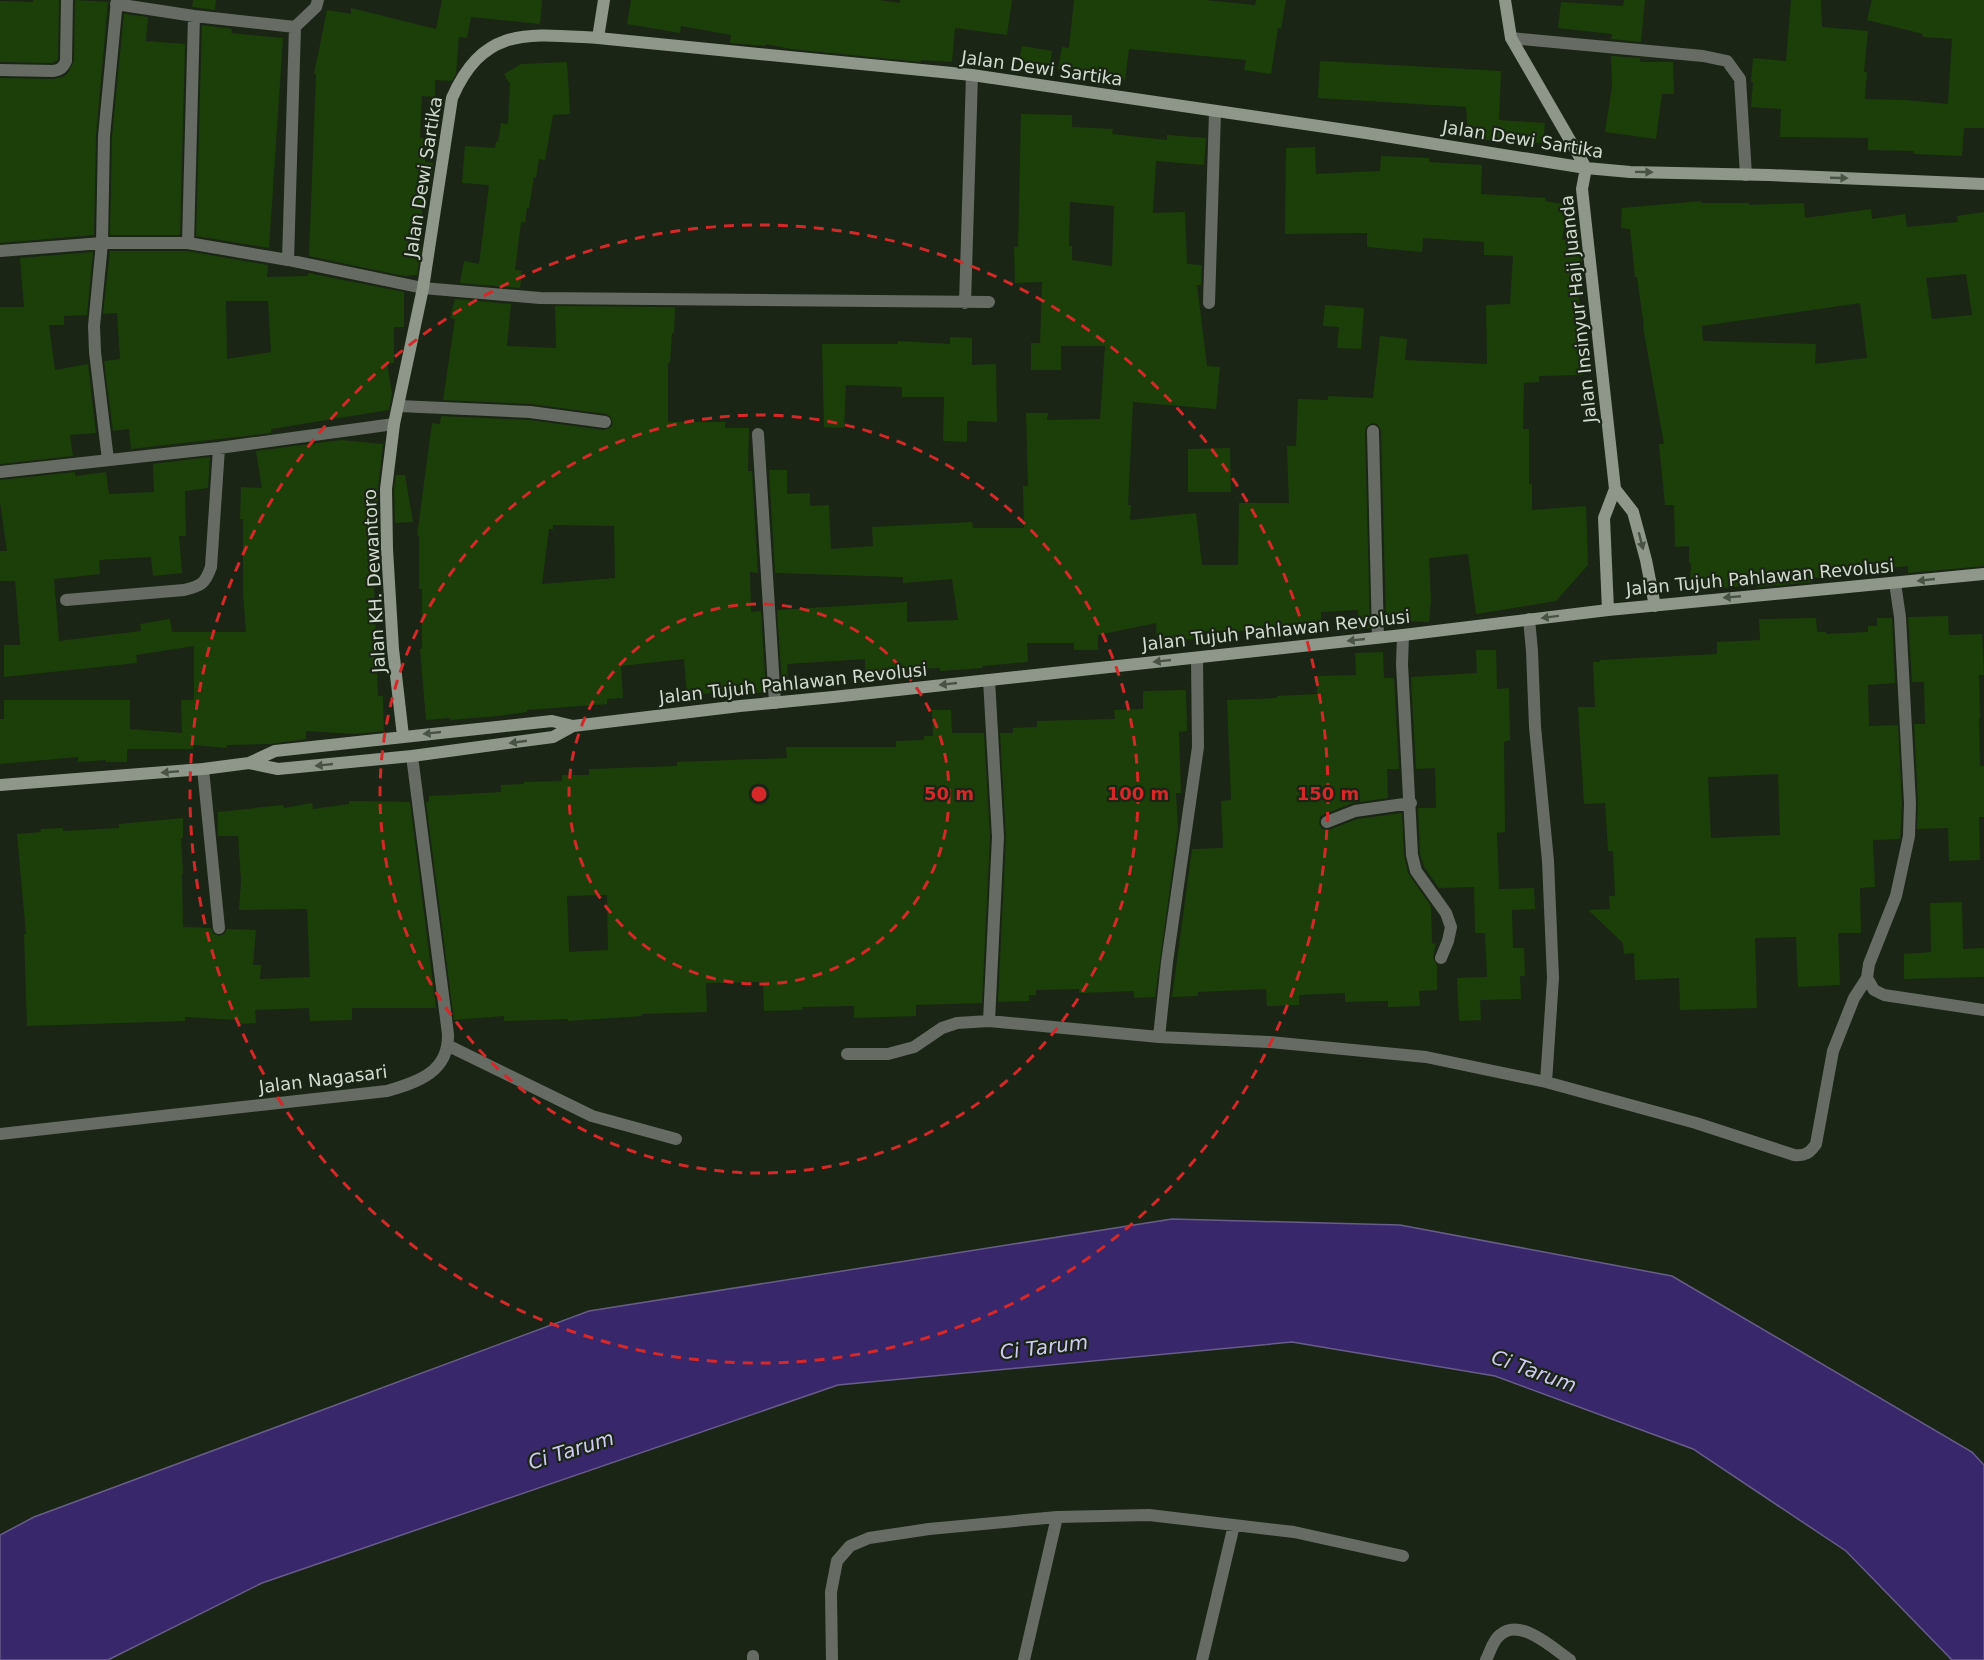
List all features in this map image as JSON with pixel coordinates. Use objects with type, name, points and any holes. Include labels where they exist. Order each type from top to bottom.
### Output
[{"type":"street","points":[[0,70],[59,70],[64,67],[68,0]]},
{"type":"street","points":[[288,260],[295,27],[316,7],[318,0]]},
{"type":"street","points":[[598,38],[604,0]]},
{"type":"street","points":[[1505,0],[1511,38],[1586,168]]},
{"type":"street","points":[[108,460],[94,352],[94,326],[102,243],[104,136],[116,2],[194,16],[295,27]]},
{"type":"street","points":[[188,243],[194,16]]},
{"type":"street","name":"Jalan Dewi Sartika","points":[[394,424],[423,288],[452,98],[460,79],[478,55],[504,40],[540,35],[598,38],[972,75],[1586,168],[1630,172],[1984,184]]},
{"type":"street","points":[[1511,38],[1703,56],[1727,62],[1740,79],[1746,175]]},
{"type":"street","points":[[965,303],[972,75]]},
{"type":"street","points":[[1209,303],[1215,112]]},
{"type":"street","name":"Jalan Insinyur Haji Juanda","points":[[1586,168],[1582,189],[1615,489],[1604,518],[1608,610]]},
{"type":"street","points":[[0,250],[102,243],[188,243],[288,260],[423,288],[540,298],[989,302]]},
{"type":"street","points":[[399,406],[530,412],[605,422]]},
{"type":"street","points":[[0,472],[219,448],[394,424]]},
{"type":"street","name":"Jalan KH. Dewantoro","points":[[394,424],[387,489],[387,549],[393,649],[403,736]]},
{"type":"street","points":[[1373,431],[1378,638]]},
{"type":"street","points":[[758,434],[775,703]]},
{"type":"street","points":[[66,600],[184,590],[195,588],[206,581],[211,567],[219,448]]},
{"type":"street","points":[[1615,489],[1633,512],[1655,606]]},
{"type":"street","name":"Jalan Tujuh Pahlawan Revolusi","points":[[0,785],[203,769],[249,763],[275,751],[403,736],[552,721],[573,726],[1378,638],[1608,610],[1984,574]]},
{"type":"street","points":[[847,1054],[888,1054],[914,1047],[942,1028],[957,1023],[989,1022],[1159,1036],[1269,1042],[1426,1057],[1546,1082],[1696,1123],[1803,1156],[1811,1152],[1816,1144],[1833,1051],[1854,998],[1867,978],[1869,964],[1896,896],[1909,836],[1910,791],[1900,617],[1895,583]]},
{"type":"street","points":[[1529,619],[1535,727],[1548,861],[1552,978],[1546,1082]]},
{"type":"street","points":[[1403,635],[1402,664],[1412,855],[1416,871],[1446,913],[1451,927],[1441,958]]},
{"type":"street","points":[[1159,1036],[1167,962],[1198,747],[1197,658]]},
{"type":"street","points":[[989,680],[998,837],[989,1022]]},
{"type":"street","name":"Jalan Tujuh Pahlawan Revolusi","points":[[249,763],[278,769],[412,756],[553,737],[573,726]]},
{"type":"street","points":[[412,756],[449,1046],[592,1116],[676,1139]]},
{"type":"street","points":[[203,769],[219,928]]},
{"type":"street","points":[[1327,822],[1355,811],[1411,803]]},
{"type":"street","points":[[1867,978],[1874,990],[1884,995],[1984,1010]]},
{"type":"street","name":"Jalan Nagasari","points":[[0,1134],[387,1091],[420,1081],[433,1072],[449,1046]]},
{"type":"street","points":[[831,1660],[831,1592],[837,1561],[850,1546],[869,1538],[929,1529],[1057,1516],[1149,1515],[1294,1532],[1403,1556]]},
{"type":"street","points":[[1024,1660],[1057,1516]]},
{"type":"street","points":[[1202,1660],[1234,1524]]},
{"type":"street","points":[[1486,1660],[1498,1636],[1509,1629],[1525,1630],[1570,1660]]},
{"type":"water","name":"Ci Tarum","points":[[1172,1219],[1400,1225],[1672,1276],[1972,1452],[1984,1465],[1984,1660],[1952,1660],[1846,1551],[1693,1449],[1495,1376],[1292,1342],[838,1385],[262,1583],[108,1660],[0,1660],[0,1535],[34,1517],[589,1311]]},
{"type":"building","points":[[33,0],[59,0],[58,60],[52,63],[0,62],[0,1],[33,2]]},
{"type":"building","points":[[75,0],[108,2],[96,135],[94,235],[0,243],[0,78],[53,79],[63,77],[68,73],[74,61]]},
{"type":"building","points":[[193,0],[216,0],[215,10],[192,7]]},
{"type":"building","points":[[442,0],[542,0],[540,24],[471,17],[467,38],[459,37],[456,74],[452,81],[435,80],[435,97],[422,96],[420,138],[427,138],[425,162],[433,163],[431,184],[423,183],[421,249],[417,275],[404,276],[309,256],[316,74],[314,74],[327,10],[351,14],[351,8],[436,29]]},
{"type":"building","points":[[631,0],[879,0],[900,3],[900,0],[1012,0],[1007,35],[955,28],[952,62],[921,60],[921,62],[791,49],[766,44],[766,46],[730,43],[731,35],[681,26],[680,33],[627,24]]},
{"type":"building","points":[[1074,0],[1205,0],[1255,5],[1256,0],[1286,0],[1281,29],[1278,28],[1271,74],[1244,70],[1246,60],[1129,49],[1125,80],[1058,69],[1062,47],[1069,48]]},
{"type":"building","points":[[1624,0],[1645,0],[1641,42],[1611,39],[1612,34],[1558,28],[1561,2],[1623,6]]},
{"type":"building","points":[[1791,0],[1821,0],[1822,27],[1868,31],[1864,72],[1867,72],[1865,99],[1948,104],[1952,39],[1923,37],[1923,34],[1867,20],[1872,0],[1984,0],[1984,128],[1964,128],[1962,156],[1914,154],[1914,151],[1868,150],[1868,138],[1780,137],[1781,109],[1751,107],[1753,82],[1751,82],[1753,58],[1786,61]]},
{"type":"building","points":[[124,14],[148,17],[146,41],[185,44],[180,235],[110,235],[112,136]]},
{"type":"building","points":[[202,25],[232,29],[231,33],[283,38],[269,248],[196,236]]},
{"type":"building","points":[[1022,46],[1052,51],[1049,71],[1018,66]]},
{"type":"building","points":[[1611,56],[1640,58],[1640,62],[1673,62],[1674,94],[1662,94],[1656,139],[1605,132],[1612,86]]},
{"type":"building","points":[[1320,61],[1501,71],[1499,120],[1545,123],[1543,143],[1468,139],[1466,107],[1318,98]]},
{"type":"building","points":[[567,62],[570,114],[553,115],[545,160],[539,159],[525,223],[521,222],[515,270],[522,271],[520,288],[460,283],[464,261],[479,264],[489,185],[462,183],[465,146],[495,148],[501,123],[508,124],[510,84],[504,74],[521,64]]},
{"type":"building","points":[[1021,114],[1072,115],[1072,127],[1113,129],[1112,134],[1167,140],[1167,135],[1206,138],[1204,165],[1156,161],[1153,213],[1185,212],[1187,264],[1202,265],[1201,285],[1197,285],[1207,366],[1220,367],[1216,409],[1133,402],[1128,505],[1131,505],[1130,520],[1196,513],[1202,565],[1238,565],[1239,503],[1289,503],[1287,446],[1296,446],[1298,399],[1328,400],[1328,396],[1373,398],[1380,336],[1407,339],[1405,360],[1487,364],[1486,305],[1510,304],[1513,256],[1484,255],[1484,242],[1423,238],[1422,252],[1367,247],[1367,233],[1285,234],[1286,148],[1315,147],[1316,174],[1380,171],[1381,156],[1429,158],[1429,162],[1482,165],[1481,194],[1546,198],[1545,201],[1568,205],[1562,240],[1578,236],[1580,242],[1582,266],[1579,267],[1583,285],[1579,285],[1579,330],[1581,330],[1583,375],[1539,376],[1539,382],[1524,383],[1523,429],[1529,429],[1529,484],[1532,484],[1532,510],[1586,506],[1588,565],[1556,601],[1476,614],[1468,554],[1429,558],[1431,600],[1429,622],[1386,620],[1381,431],[1377,424],[1372,423],[1366,427],[1365,431],[1370,628],[1359,630],[1358,610],[1321,612],[1321,627],[1294,628],[1294,626],[1249,631],[1193,631],[1193,639],[1157,641],[1156,623],[1098,635],[1098,650],[1074,650],[1074,643],[1027,643],[1028,662],[982,666],[983,668],[940,671],[940,668],[865,671],[865,659],[787,664],[788,684],[782,684],[777,610],[907,602],[907,622],[958,620],[952,579],[903,583],[903,577],[775,573],[769,470],[787,470],[787,494],[810,493],[810,506],[829,505],[831,549],[873,546],[872,527],[972,522],[973,528],[1024,528],[1023,486],[1028,486],[1026,413],[1048,413],[1047,420],[1100,419],[1105,346],[1061,346],[1061,370],[1031,370],[1031,343],[1040,343],[1042,282],[1015,283],[1014,247],[1018,247]],"holes":[[[1070,202],[1114,206],[1112,266],[1072,260],[1072,246],[1069,246]]]},
{"type":"building","points":[[1701,201],[1701,203],[1749,203],[1749,205],[1804,203],[1805,218],[1871,209],[1872,219],[1905,214],[1907,227],[1958,222],[1957,216],[1984,212],[1984,566],[1908,573],[1908,566],[1826,575],[1826,577],[1813,578],[1813,582],[1757,587],[1757,585],[1722,588],[1690,587],[1689,546],[1675,547],[1674,505],[1665,505],[1659,444],[1664,444],[1643,327],[1637,277],[1635,277],[1630,229],[1621,228],[1622,208]],"holes":[[[1966,274],[1972,315],[1932,319],[1926,278]],[[1860,303],[1867,358],[1815,364],[1816,344],[1703,341],[1702,326]]]},
{"type":"building","points":[[110,251],[187,251],[268,265],[267,277],[308,276],[308,273],[404,292],[404,327],[394,327],[394,363],[387,363],[392,394],[389,410],[271,429],[271,433],[131,449],[129,429],[113,431],[104,361],[120,359],[117,313],[103,314]],"holes":[[[226,301],[268,301],[271,352],[227,359]]]},
{"type":"building","points":[[93,252],[87,315],[64,316],[64,325],[49,325],[55,370],[88,364],[96,433],[70,435],[73,456],[0,464],[0,307],[24,307],[20,258]]},
{"type":"building","points":[[455,299],[511,304],[507,346],[556,348],[555,306],[675,307],[674,333],[672,333],[670,363],[668,363],[668,422],[725,422],[725,428],[749,428],[748,471],[752,471],[758,573],[750,572],[751,612],[761,611],[766,692],[741,694],[740,690],[687,696],[684,659],[621,666],[623,698],[607,699],[607,704],[527,710],[527,712],[498,716],[426,720],[420,649],[422,649],[422,589],[419,589],[419,535],[417,536],[432,423],[440,424],[441,416],[529,420],[604,430],[611,427],[613,423],[610,416],[606,414],[531,404],[443,400],[455,319],[450,318]],"holes":[[[553,525],[614,526],[615,578],[542,584],[549,529],[553,529]]]},
{"type":"building","points":[[1325,305],[1364,308],[1361,349],[1337,348],[1339,327],[1323,326]]},
{"type":"building","points":[[950,337],[972,338],[972,365],[996,364],[997,422],[967,421],[967,442],[943,441],[944,397],[902,397],[902,387],[846,385],[844,428],[824,427],[822,344],[898,344],[898,341],[950,344]]},
{"type":"building","points":[[341,440],[383,444],[378,488],[378,523],[372,524],[378,696],[383,696],[384,731],[354,734],[306,731],[306,739],[270,744],[227,745],[227,748],[193,745],[193,749],[127,749],[127,762],[106,762],[105,760],[78,762],[78,757],[0,764],[0,719],[4,719],[4,700],[130,700],[130,729],[182,733],[181,700],[194,700],[194,646],[136,655],[137,663],[4,677],[4,645],[20,645],[20,642],[15,581],[0,581],[0,551],[7,551],[0,502],[0,480],[75,472],[75,476],[106,472],[109,494],[154,492],[153,464],[210,457],[208,488],[185,491],[186,536],[179,536],[182,573],[153,576],[151,557],[99,560],[100,574],[54,579],[59,641],[141,631],[140,624],[170,619],[172,632],[246,632],[243,594],[243,519],[240,519],[241,487],[262,488],[256,451]]},
{"type":"building","points":[[1230,448],[1231,492],[1188,492],[1188,449]]},
{"type":"building","points":[[396,475],[405,475],[413,522],[395,523]]},
{"type":"building","points":[[1948,616],[1949,635],[1982,634],[1984,675],[1979,675],[1979,718],[1980,766],[1984,766],[1984,817],[1979,817],[1980,860],[1949,861],[1948,828],[1917,829],[1914,724],[1925,724],[1924,682],[1912,682],[1908,617]]},
{"type":"building","points":[[1816,618],[1817,632],[1826,632],[1826,634],[1868,632],[1868,626],[1877,626],[1877,618],[1892,618],[1895,683],[1868,685],[1869,726],[1898,725],[1902,803],[1900,839],[1873,840],[1875,887],[1860,888],[1861,933],[1838,933],[1840,985],[1798,987],[1796,937],[1755,938],[1757,1008],[1680,1010],[1679,978],[1635,980],[1634,953],[1624,954],[1623,943],[1588,910],[1610,909],[1609,896],[1615,896],[1613,851],[1608,851],[1605,803],[1584,804],[1578,707],[1595,707],[1593,662],[1717,654],[1717,642],[1760,640],[1759,619]],"holes":[[[1778,774],[1780,835],[1711,838],[1708,777]]]},
{"type":"building","points":[[1476,650],[1496,650],[1497,689],[1509,688],[1510,740],[1504,742],[1505,832],[1497,833],[1499,889],[1534,888],[1535,909],[1512,910],[1513,948],[1524,948],[1525,976],[1520,976],[1521,999],[1480,1000],[1481,1020],[1459,1021],[1457,978],[1487,977],[1485,933],[1475,933],[1474,887],[1439,888],[1424,867],[1420,854],[1418,808],[1436,808],[1435,768],[1416,769],[1411,677],[1477,673]]},
{"type":"building","points":[[1383,652],[1384,678],[1394,678],[1399,769],[1387,769],[1388,798],[1352,803],[1323,815],[1320,817],[1319,824],[1322,829],[1329,830],[1357,819],[1402,813],[1404,855],[1408,873],[1431,906],[1432,944],[1436,943],[1433,958],[1437,965],[1437,990],[1419,991],[1420,1006],[1388,1007],[1388,1001],[1345,1002],[1345,993],[1299,995],[1299,1005],[1267,1006],[1266,989],[1198,992],[1198,996],[1172,997],[1192,849],[1223,848],[1221,801],[1231,800],[1227,700],[1317,694],[1317,676],[1356,675],[1355,653]]},
{"type":"building","points":[[1186,690],[1187,731],[1179,732],[1181,793],[1176,793],[1178,829],[1155,997],[1134,998],[1134,991],[1079,993],[1079,989],[1036,990],[1036,995],[1029,995],[1029,1001],[998,1002],[1006,837],[1000,733],[1013,733],[1013,728],[1037,727],[1037,721],[1115,719],[1114,710],[1143,709],[1143,691]]},
{"type":"building","points":[[932,710],[951,710],[952,733],[984,733],[990,837],[982,1003],[916,1005],[916,1016],[854,1018],[854,1006],[802,1007],[802,1010],[764,1011],[763,982],[706,983],[707,1012],[642,1014],[642,1016],[568,1021],[568,1019],[504,1021],[504,1016],[454,1020],[426,802],[429,802],[429,796],[501,792],[501,785],[562,781],[562,775],[589,775],[589,769],[677,766],[677,762],[787,758],[786,747],[896,747],[896,741],[924,740],[924,736],[933,736]],"holes":[[[607,895],[608,950],[569,952],[567,896]]]},
{"type":"building","points":[[349,801],[410,802],[436,1008],[352,1008],[352,1020],[310,1021],[309,1008],[255,1010],[256,1023],[237,1024],[237,1020],[185,1017],[185,1021],[27,1026],[24,934],[26,934],[17,834],[41,832],[40,829],[63,828],[63,831],[119,828],[119,824],[183,818],[183,838],[181,838],[183,927],[211,928],[213,933],[219,936],[227,929],[256,930],[253,965],[261,965],[260,979],[310,977],[307,909],[239,910],[241,881],[238,836],[218,836],[218,812],[283,805],[284,808],[312,803],[313,809],[349,804]]},
{"type":"building","points":[[1962,902],[1963,949],[1984,948],[1984,977],[1904,979],[1904,954],[1931,952],[1930,903]]}]
